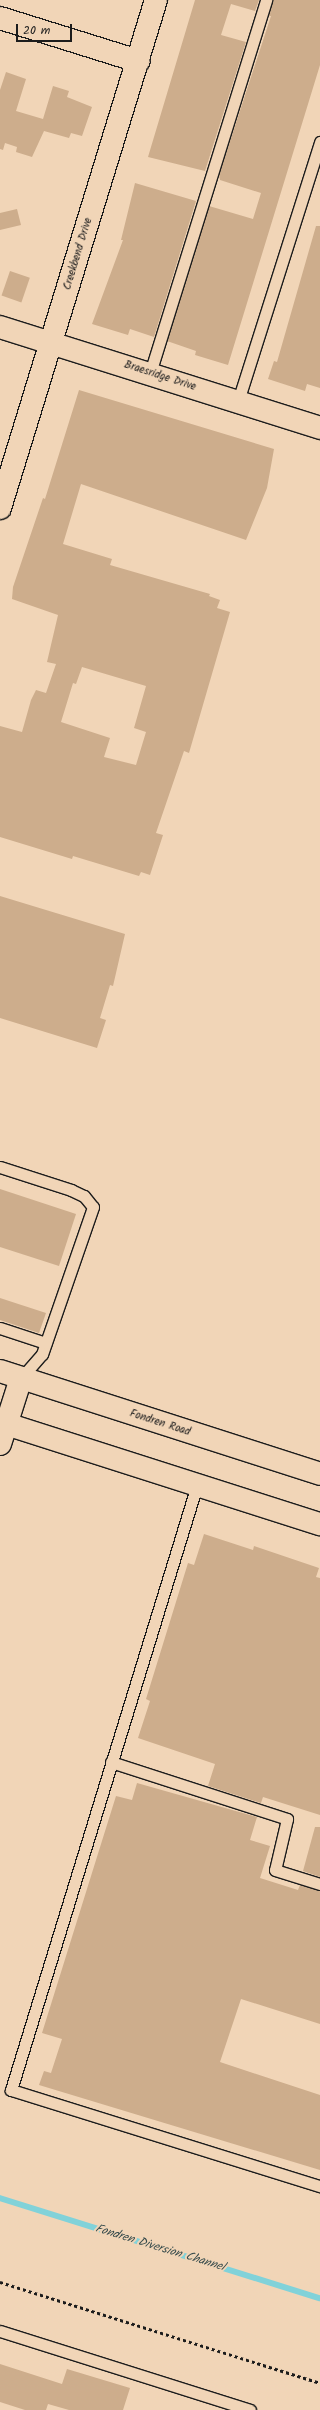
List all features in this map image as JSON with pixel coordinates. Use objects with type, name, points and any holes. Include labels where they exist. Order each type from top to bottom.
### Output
[{"type":"street","name":"Creekbend Drive","points":[[0,508],[156,0]]},
{"type":"street","points":[[0,18],[138,61]]},
{"type":"street","name":"Braesridge Drive","points":[[0,327],[150,373],[320,428]]},
{"type":"street","name":"Fondren Road","points":[[0,1372],[320,1474]]},
{"type":"street","points":[[21,1378],[2,1430],[197,1485],[320,1524]]},
{"type":"lane","points":[[150,373],[266,0]]},
{"type":"lane","points":[[238,401],[320,142]]},
{"type":"lane","points":[[0,1167],[71,1190],[84,1196],[94,1207],[42,1354],[21,1378]]},
{"type":"lane","points":[[0,1328],[46,1343]]},
{"type":"lane","points":[[197,1485],[11,2090],[320,2186]]},
{"type":"lane","points":[[111,1762],[287,1819],[275,1870],[320,1884]]},
{"type":"lane","points":[[0,2331],[250,2410]]},
{"type":"path","points":[[0,2282],[320,2383]]},
{"type":"building","points":[[195,0],[259,0],[255,11],[231,4],[221,35],[246,42],[205,171],[148,157]]},
{"type":"building","points":[[273,0],[320,0],[320,65],[228,365],[195,355],[196,351],[167,341],[209,206],[253,219],[261,193],[220,180],[219,175],[271,16],[268,16]]},
{"type":"building","points":[[6,72],[26,79],[16,111],[43,119],[53,86],[69,91],[67,97],[92,107],[82,136],[71,133],[69,138],[44,131],[32,157],[16,152],[17,147],[5,143],[3,150],[0,149],[0,90]]},
{"type":"building","points":[[135,183],[196,201],[154,337],[130,329],[128,335],[92,324],[123,240],[121,240]]},
{"type":"building","points":[[17,209],[21,225],[0,230],[0,213]]},
{"type":"building","points":[[316,226],[320,226],[320,388],[307,384],[305,391],[268,379],[274,361],[277,362]]},
{"type":"building","points":[[10,271],[30,278],[21,302],[2,296]]},
{"type":"building","points":[[79,390],[274,449],[267,488],[246,540],[81,484],[63,544],[112,559],[110,565],[210,594],[209,596],[220,600],[217,608],[230,612],[189,753],[184,751],[156,833],[163,835],[150,875],[141,872],[139,876],[73,856],[72,859],[0,837],[0,726],[22,732],[31,700],[36,690],[46,693],[56,664],[47,662],[58,615],[12,599],[13,587],[43,498],[45,499]],"holes":[[[82,667],[146,686],[134,728],[146,732],[136,765],[104,757],[110,738],[61,722],[73,683],[76,684]]]},
{"type":"building","points":[[0,896],[125,934],[113,986],[110,985],[100,1018],[106,1020],[97,1048],[0,1018]]},
{"type":"building","points":[[0,1189],[76,1214],[59,1266],[0,1247]]},
{"type":"building","points":[[0,1298],[46,1313],[39,1333],[0,1320]]},
{"type":"building","points":[[204,1534],[253,1550],[254,1546],[319,1568],[316,1577],[320,1578],[320,1815],[263,1797],[261,1803],[208,1786],[215,1764],[138,1738],[150,1701],[146,1699],[188,1563],[194,1565]]},
{"type":"building","points":[[137,1783],[257,1817],[250,1840],[270,1846],[260,1878],[298,1890],[300,1885],[320,1891],[320,2024],[241,1999],[220,2062],[320,2095],[320,2170],[39,2085],[44,2071],[51,2073],[62,2039],[42,2033],[116,1796],[132,1800]]},
{"type":"building","points":[[315,1827],[320,1827],[320,1877],[303,1871]]},
{"type":"building","points":[[0,2364],[62,2384],[67,2369],[130,2388],[123,2410],[69,2410],[48,2404],[46,2410],[25,2410],[0,2402]]},
{"type":"waterway","name":"Fondren Diversion Channel","points":[[0,2198],[320,2298]]}]
